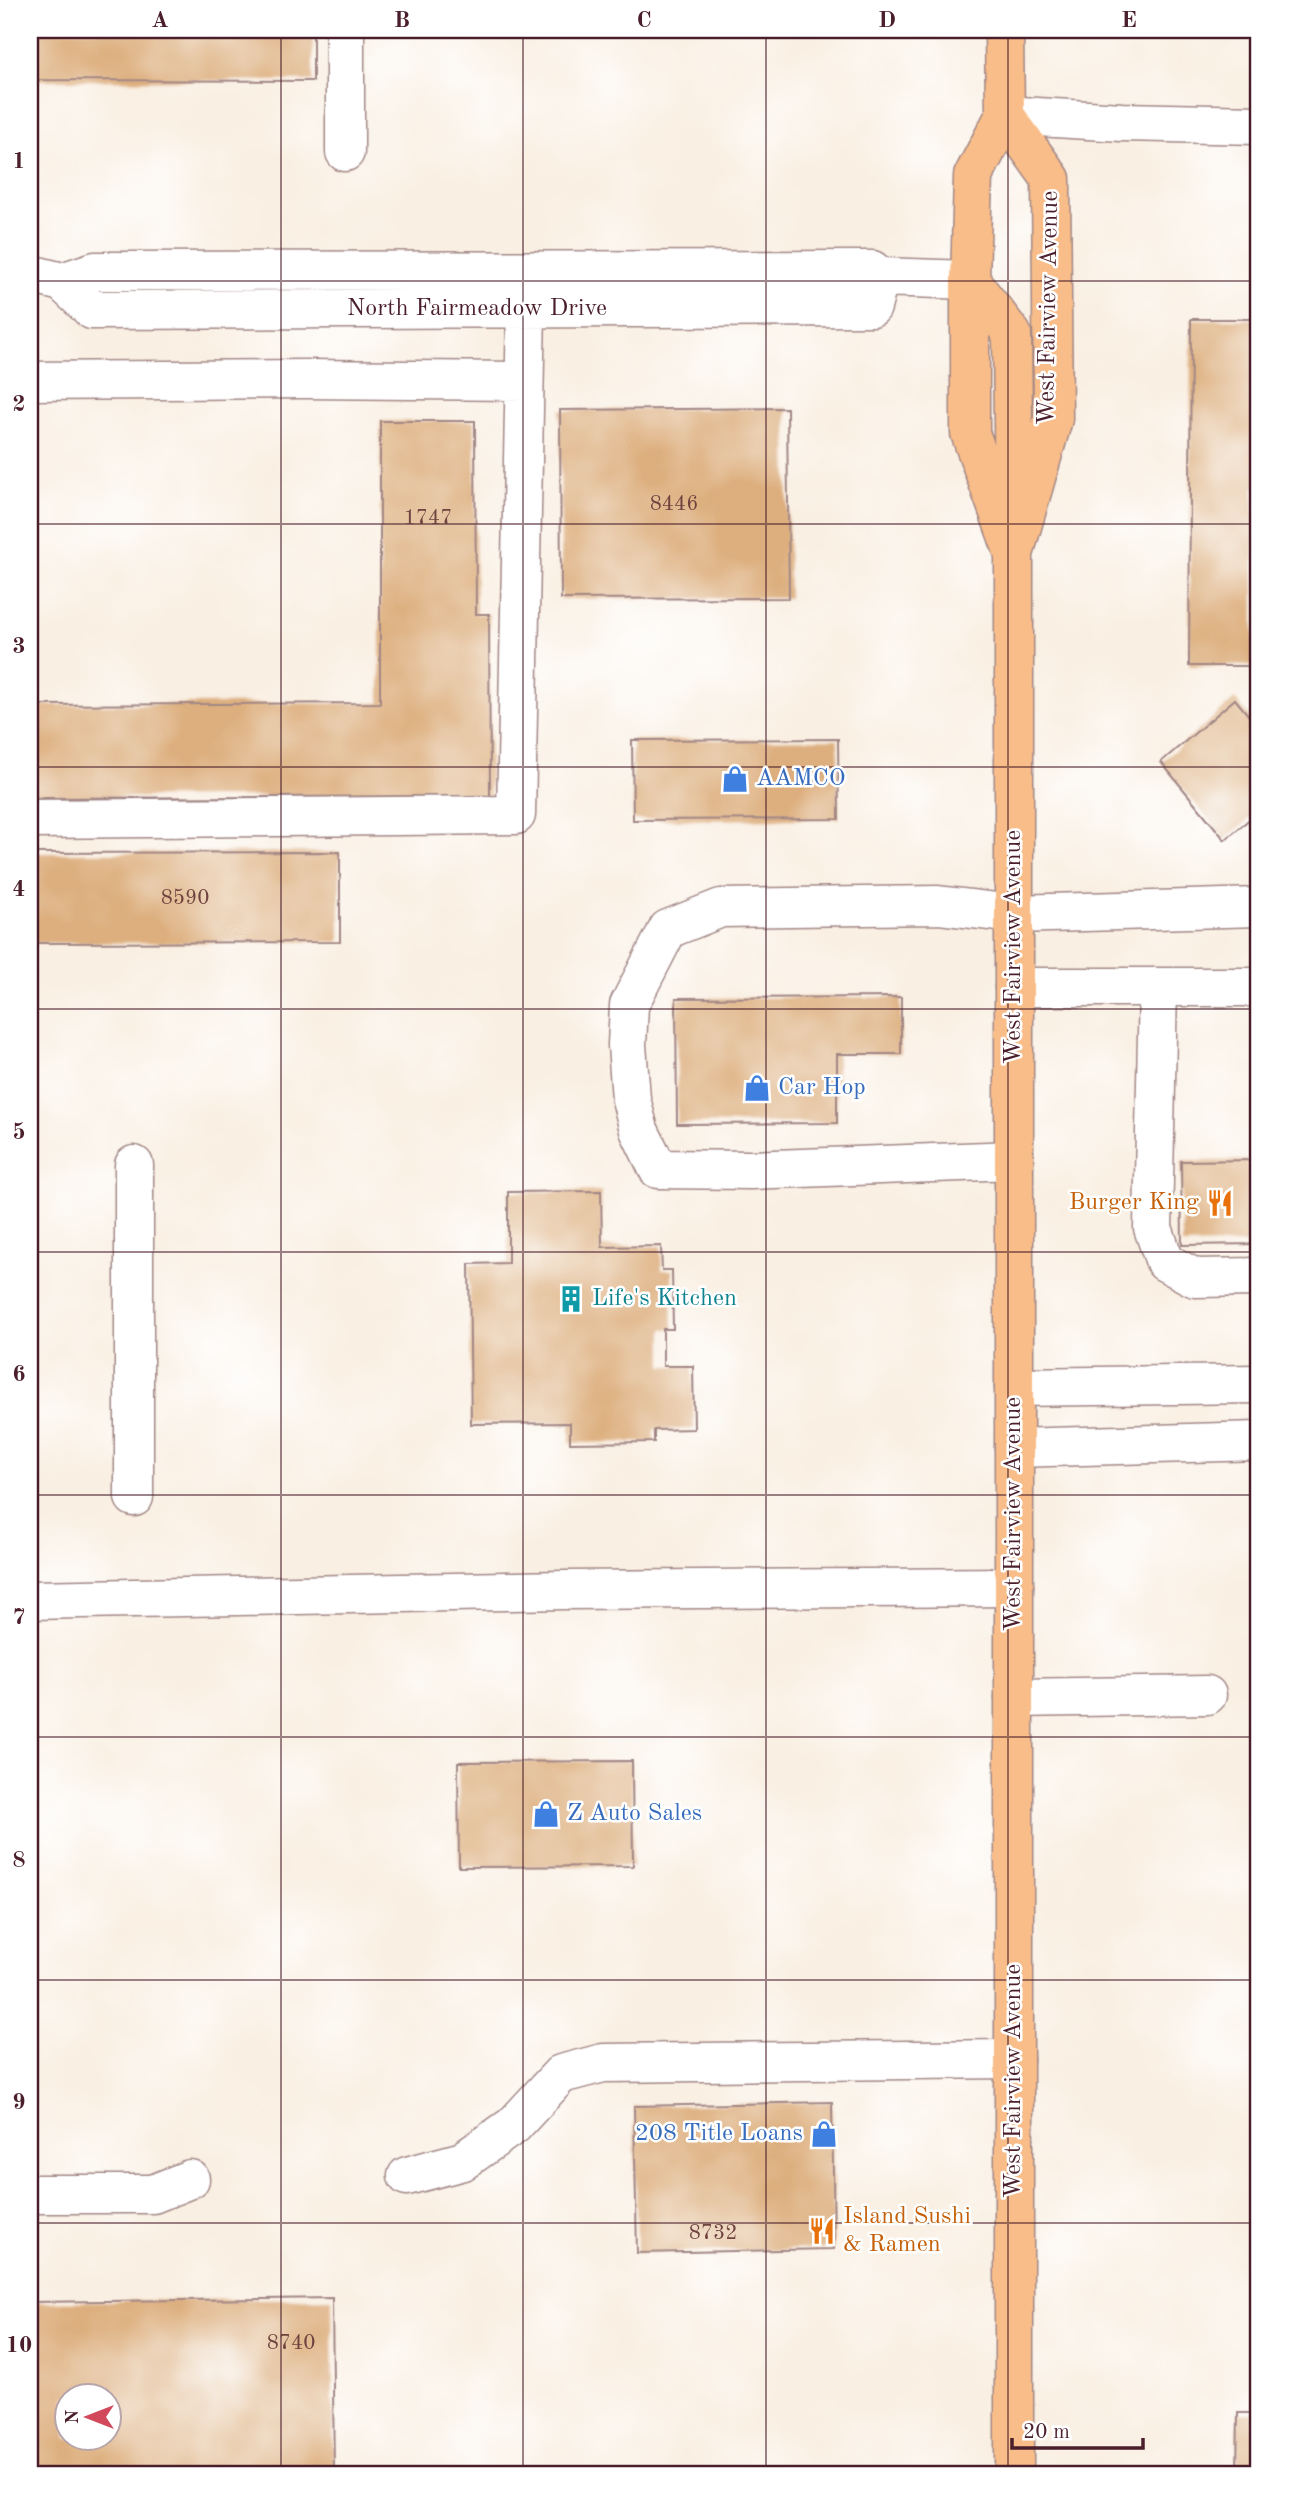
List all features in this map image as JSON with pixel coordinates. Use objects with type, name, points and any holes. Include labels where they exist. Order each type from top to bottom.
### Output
[{"type":"main road","name":"West Fairview Avenue","points":[[1004,30],[1005,115],[974,176],[970,280],[970,433],[1014,554]]},
{"type":"main road","name":"West Fairview Avenue","points":[[1005,115],[1051,179],[1053,419],[1014,554],[1013,2474]]},
{"type":"street","points":[[345,30],[345,152]]},
{"type":"street","points":[[1005,115],[1122,122],[1259,125]]},
{"type":"street","name":"North Fairmeadow Drive","points":[[38,280],[95,271],[872,270],[880,277],[970,280]]},
{"type":"street","name":"North Fairmeadow Drive","points":[[38,280],[92,310],[872,307],[880,277]]},
{"type":"street","points":[[30,820],[516,815],[526,308]]},
{"type":"street","points":[[30,381],[524,381]]},
{"type":"street","points":[[1014,1160],[750,1170],[658,1169],[639,1130],[627,1045],[629,1005],[668,929],[721,908],[938,905],[1014,914],[1259,907]]},
{"type":"street","points":[[1014,987],[1259,987]]},
{"type":"street","points":[[1158,987],[1153,1228],[1165,1262],[1195,1279],[1259,1277]]},
{"type":"street","points":[[134,1165],[134,1497]]},
{"type":"street","points":[[1013,1387],[1259,1384]]},
{"type":"street","points":[[1013,1448],[1259,1441]]},
{"type":"street","points":[[30,1600],[564,1590],[1013,1587]]},
{"type":"street","points":[[1013,1698],[1207,1695]]},
{"type":"street","points":[[407,2176],[463,2161],[513,2125],[561,2074],[603,2063],[1013,2059]]},
{"type":"street","points":[[30,2194],[153,2194],[190,2179]]},
{"type":"building","points":[[30,30],[313,30],[313,81],[30,80]]},
{"type":"building","points":[[1191,319],[1259,319],[1259,487],[1254,487],[1254,666],[1189,666]]},
{"type":"building","points":[[787,408],[789,598],[561,599],[560,410]]},
{"type":"building","points":[[380,421],[475,421],[476,614],[489,614],[490,796],[30,798],[30,705],[380,703]]},
{"type":"building","points":[[1235,699],[1259,728],[1259,811],[1225,840],[1161,762]]},
{"type":"building","name":"AAMCO","points":[[838,739],[839,819],[633,820],[632,740]]},
{"type":"building","points":[[340,852],[340,942],[30,943],[30,853]]},
{"type":"building","name":"Car Hop","points":[[901,997],[901,1054],[837,1054],[837,1123],[677,1124],[676,998]]},
{"type":"building","name":"Burger King","points":[[1259,1160],[1259,1244],[1182,1245],[1181,1161]]},
{"type":"building","name":"Life's Kitchen","points":[[601,1191],[602,1247],[661,1246],[662,1270],[672,1270],[673,1329],[663,1329],[663,1366],[693,1366],[694,1429],[654,1430],[654,1442],[570,1443],[570,1423],[471,1424],[469,1264],[508,1263],[508,1192]]},
{"type":"building","name":"Z Auto Sales","points":[[632,1761],[633,1866],[459,1867],[458,1762]]},
{"type":"building","points":[[832,2102],[834,2249],[637,2253],[634,2106]]},
{"type":"building","points":[[332,2298],[334,2474],[30,2474],[30,2302]]},
{"type":"building","points":[[1238,2413],[1259,2413],[1259,2474],[1237,2474]]},
{"type":"place","name":"AAMCO","points":[[735,779]]},
{"type":"place","name":"Car Hop","points":[[757,1088]]},
{"type":"place","name":"Burger King","points":[[1220,1203]]},
{"type":"place","name":"Life's Kitchen","points":[[571,1299]]},
{"type":"place","name":"Z Auto Sales","points":[[546,1814]]},
{"type":"place","name":"208 Title Loans","points":[[824,2134]]},
{"type":"place","name":"Island Sushi & Ramen","points":[[822,2231]]}]
